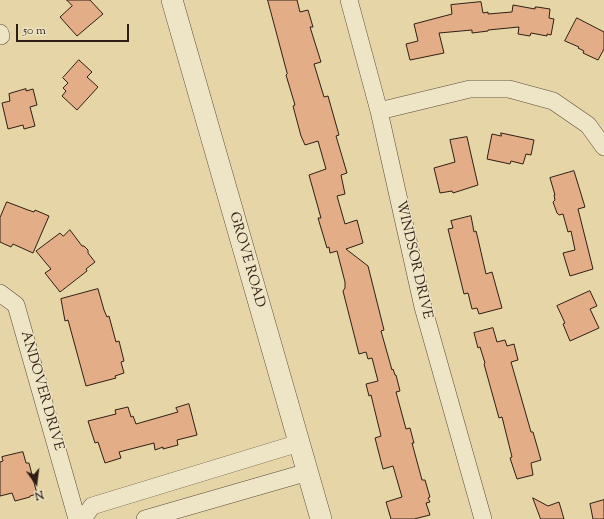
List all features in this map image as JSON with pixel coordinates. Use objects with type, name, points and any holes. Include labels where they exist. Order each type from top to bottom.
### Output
[{"type":"street","name":"GROVE ROAD","points":[[172,0],[321,519]]},
{"type":"street","name":"WINDSOR DRIVE","points":[[349,0],[378,111],[423,307],[483,519]]},
{"type":"street","points":[[378,111],[470,89],[509,89],[553,101],[588,125],[604,147]]},
{"type":"street","name":"ANDOVER DRIVE","points":[[0,293],[16,305],[77,519]]},
{"type":"street","points":[[83,519],[92,506],[299,443]]},
{"type":"street","points":[[145,519],[308,472]]},
{"type":"building","points":[[67,0],[90,0],[103,14],[77,36],[60,17],[72,6]]},
{"type":"building","points":[[268,0],[297,0],[300,12],[308,10],[313,27],[310,27],[321,62],[314,64],[324,97],[328,96],[339,135],[336,136],[347,173],[341,175],[345,194],[337,196],[345,224],[357,220],[363,243],[346,249],[368,266],[384,330],[381,331],[392,370],[393,369],[396,375],[400,391],[396,392],[406,429],[410,428],[414,443],[412,443],[422,480],[425,480],[430,497],[428,498],[430,502],[426,503],[430,515],[414,519],[391,519],[386,502],[402,497],[393,466],[383,469],[375,438],[381,436],[371,395],[369,396],[366,384],[378,381],[372,358],[368,359],[366,352],[359,354],[343,291],[345,288],[345,282],[337,251],[330,253],[329,247],[327,248],[318,218],[321,218],[309,175],[326,169],[318,141],[305,145],[301,136],[293,106],[295,105],[286,75],[287,74]]},
{"type":"building","points":[[481,2],[483,13],[488,12],[488,14],[512,12],[513,5],[535,9],[535,7],[537,7],[550,9],[549,18],[554,19],[551,35],[547,34],[547,36],[531,33],[530,36],[518,34],[519,27],[472,33],[472,30],[439,33],[444,53],[410,60],[406,44],[418,41],[414,24],[452,14],[451,5]]},
{"type":"building","points":[[577,18],[604,32],[604,49],[598,60],[583,53],[584,51],[578,48],[579,47],[565,41]]},
{"type":"building","points":[[79,60],[92,72],[87,77],[98,87],[77,110],[62,96],[66,91],[63,88],[68,83],[63,78]]},
{"type":"building","points":[[26,89],[26,91],[33,89],[37,105],[30,107],[35,126],[24,129],[23,125],[8,129],[2,103],[10,101],[9,94]]},
{"type":"building","points":[[501,133],[534,140],[531,155],[526,154],[523,164],[511,161],[510,164],[487,159],[492,134],[501,136]]},
{"type":"building","points":[[467,137],[478,185],[453,193],[452,191],[440,193],[434,168],[455,162],[450,140]]},
{"type":"building","points":[[574,171],[585,207],[578,209],[593,269],[570,276],[563,253],[575,250],[571,231],[568,232],[563,214],[559,215],[557,213],[553,202],[555,200],[555,195],[550,178]]},
{"type":"building","points":[[7,202],[34,212],[35,210],[49,216],[33,253],[13,244],[11,247],[0,242],[0,218]]},
{"type":"building","points":[[471,216],[486,274],[492,272],[502,308],[479,314],[477,308],[472,309],[468,293],[464,294],[448,229],[453,228],[451,221]]},
{"type":"building","points":[[70,230],[82,246],[88,250],[88,253],[95,262],[86,269],[87,271],[60,292],[45,273],[51,269],[36,251],[60,233],[63,236]]},
{"type":"building","points":[[98,289],[104,310],[107,317],[109,316],[116,342],[119,341],[124,361],[121,362],[124,373],[115,376],[116,378],[86,386],[68,320],[65,321],[61,299]]},
{"type":"building","points":[[590,291],[597,306],[590,309],[599,328],[570,341],[563,324],[565,323],[557,306]]},
{"type":"building","points":[[493,328],[497,342],[505,340],[507,346],[514,344],[518,360],[511,362],[531,432],[533,432],[541,460],[531,463],[533,475],[517,479],[510,458],[512,457],[502,417],[499,418],[484,364],[485,363],[480,347],[478,348],[474,333]]},
{"type":"building","points":[[189,404],[197,435],[177,440],[178,445],[163,449],[163,447],[155,450],[154,443],[119,452],[121,458],[105,463],[98,442],[95,443],[88,421],[116,414],[115,410],[128,407],[131,417],[133,416],[136,424],[178,412],[176,408]]},
{"type":"building","points":[[23,452],[26,463],[29,463],[37,494],[15,501],[12,493],[0,496],[0,462],[3,461],[2,457]]},
{"type":"building","points":[[533,498],[548,506],[559,502],[564,519],[541,519]]},
{"type":"building","points":[[604,500],[604,519],[593,519],[590,504]]}]
